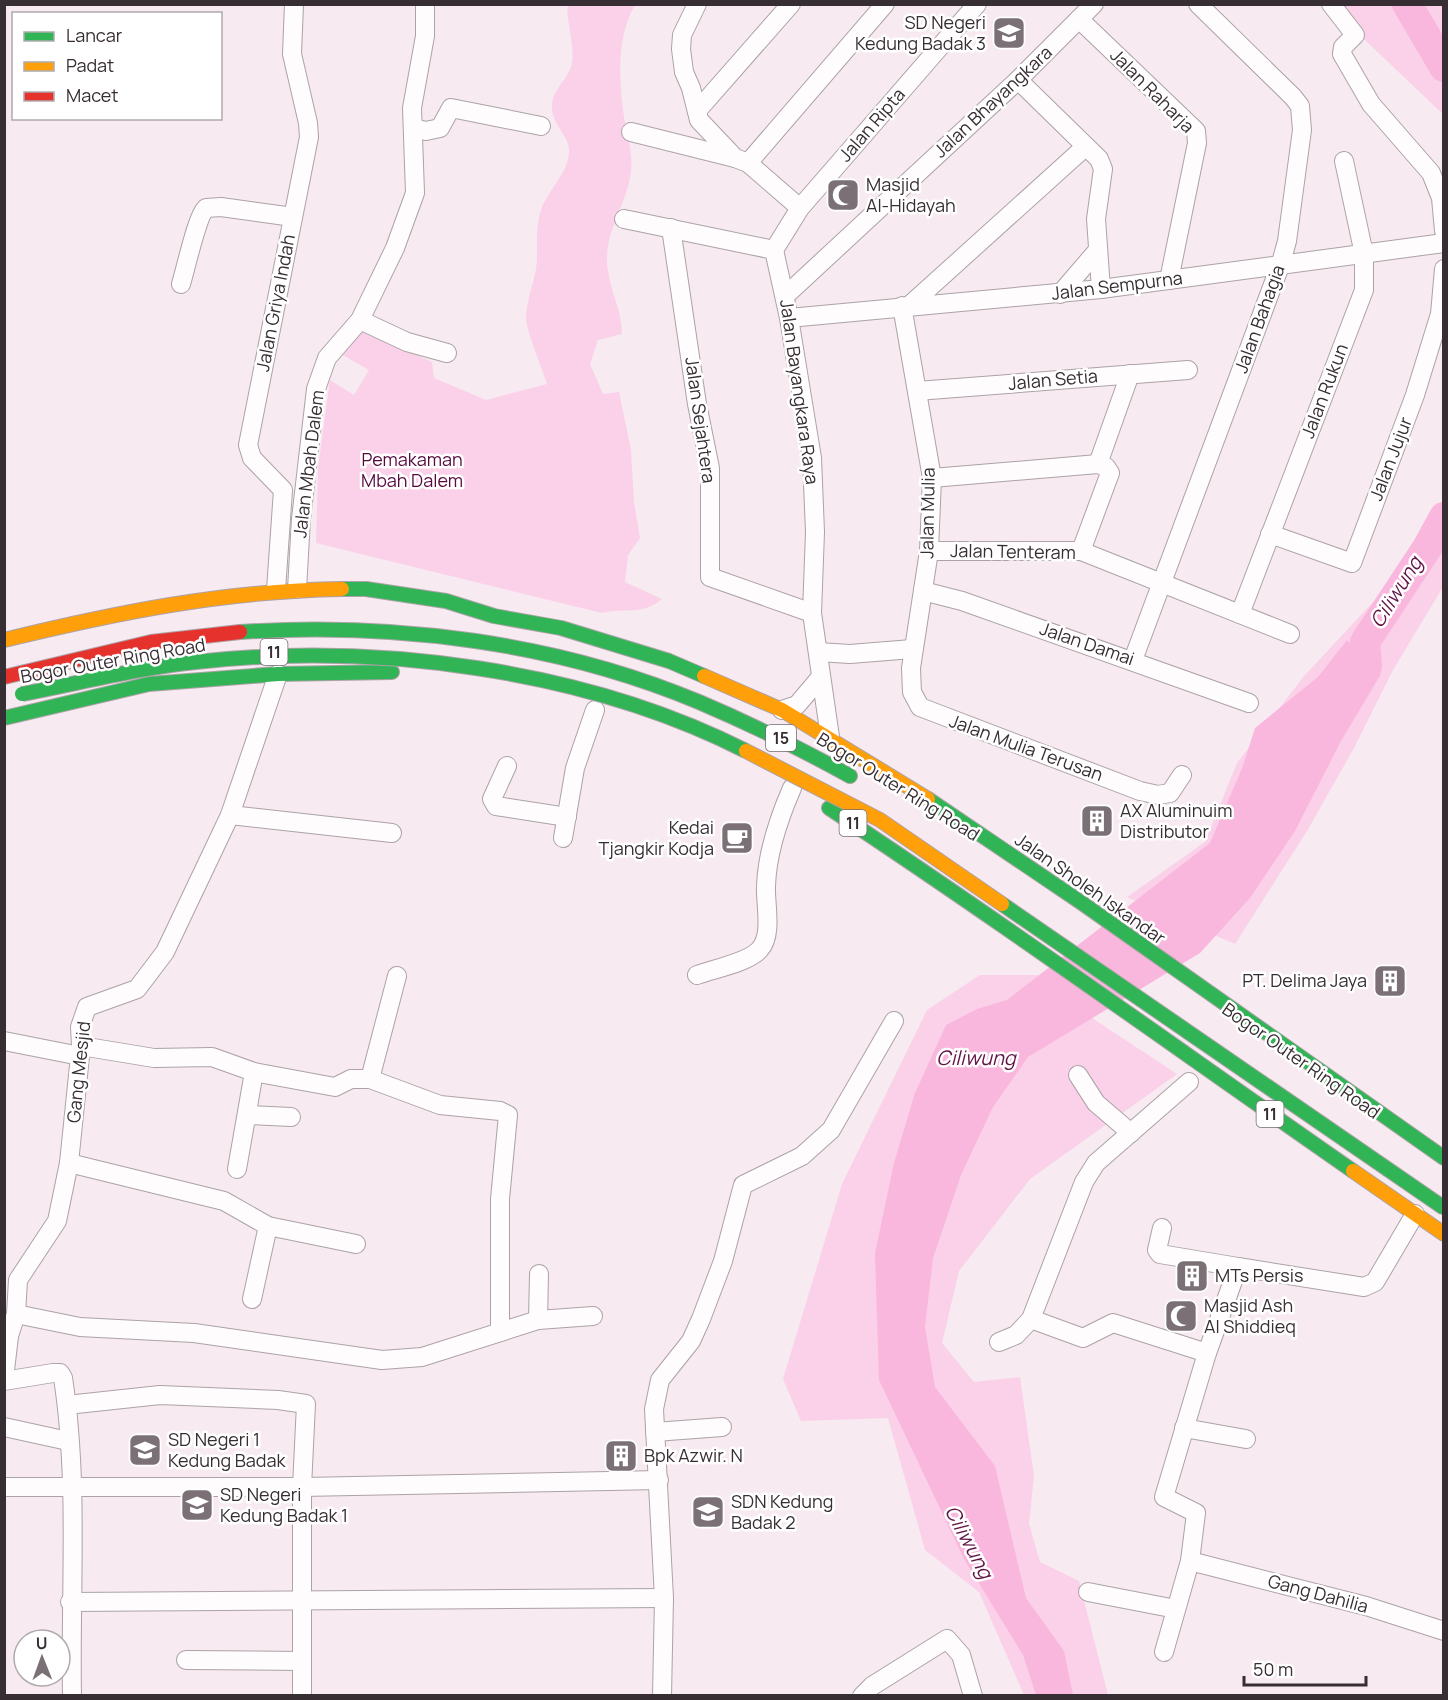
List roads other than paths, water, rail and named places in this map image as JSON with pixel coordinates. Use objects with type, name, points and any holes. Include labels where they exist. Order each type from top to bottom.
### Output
[{"type":"highway","points":[[4,640],[111,614],[226,595],[276,590],[366,590],[447,601],[494,616]]},
{"type":"highway","points":[[415,611],[494,616]]},
{"type":"highway","name":"Jalan Sholeh Iskandar","points":[[494,616],[561,628],[669,661],[782,710],[830,737],[890,774],[1082,903],[1193,984],[1443,1158]]},
{"type":"highway","points":[[155,623],[178,619]]},
{"type":"highway","name":"Bogor Outer Ring Road","points":[[4,677],[134,646],[198,636],[332,628],[420,632],[483,641],[571,659],[663,687],[751,723],[818,756],[864,784]]},
{"type":"highway","name":"11","points":[[4,700],[168,660],[304,650],[452,658],[560,699]]},
{"type":"highway","name":"Bogor Outer Ring Road","points":[[4,700],[140,670],[195,662],[278,656],[343,656],[467,667],[550,681],[623,702],[726,741],[880,820],[1443,1208]]},
{"type":"highway","points":[[4,718],[149,684],[278,674],[396,672],[418,676]]},
{"type":"highway","points":[[519,690],[542,693]]},
{"type":"highway","name":"11","points":[[599,711],[662,726],[691,736],[721,749],[836,812],[891,847],[1029,946],[1443,1234]]},
{"type":"street","name":"Jalan Griya Indah","points":[[276,590],[283,490],[252,458],[248,445],[309,137],[308,123],[292,54],[294,4]]},
{"type":"street","name":"Jalan Mbah Dalem","points":[[297,589],[301,519],[316,389],[327,358],[360,320],[395,248],[415,193],[412,108],[425,36],[425,4]]},
{"type":"street","points":[[697,4],[682,35],[681,50],[684,72],[699,120],[742,160],[800,208]]},
{"type":"street","points":[[697,111],[791,4]]},
{"type":"street","points":[[742,160],[885,4]]},
{"type":"street","name":"Jalan Bhayangkara","points":[[785,296],[1018,80],[1094,4]]},
{"type":"street","name":"Jalan Bahagia","points":[[1133,660],[1281,263],[1287,241],[1302,130],[1300,106],[1198,4]]},
{"type":"street","points":[[1331,4],[1355,35],[1343,47],[1342,54],[1371,104],[1431,173],[1441,198],[1443,231]]},
{"type":"street","name":"Jalan Ripta","points":[[774,250],[800,208],[972,6]]},
{"type":"street","name":"Jalan Raharja","points":[[1079,19],[1196,131],[1197,143],[1169,280]]},
{"type":"street","points":[[1018,80],[1099,159],[1103,169],[1096,219],[1101,289]]},
{"type":"street","points":[[413,128],[426,131],[440,128],[451,108],[540,126]]},
{"type":"street","points":[[631,132],[742,160]]},
{"type":"street","points":[[906,306],[1085,147]]},
{"type":"street","name":"Jalan Rukun","points":[[1240,614],[1364,291],[1364,254],[1344,161]]},
{"type":"street","points":[[181,284],[193,246],[197,222],[206,208],[221,207],[293,217]]},
{"type":"street","points":[[624,219],[774,250]]},
{"type":"street","name":"Jalan Sejahtera","points":[[671,228],[697,404],[710,468],[710,577],[812,613]]},
{"type":"street","name":"Jalan Sempurna","points":[[789,318],[1060,294],[1443,243]]},
{"type":"street","name":"Jalan Bayangkara Raya","points":[[774,250],[785,296],[812,458],[815,532],[812,613],[818,652],[819,679],[830,737]]},
{"type":"street","points":[[1060,294],[1097,251]]},
{"type":"street","name":"Jalan Jujur","points":[[1270,534],[1352,563],[1419,385],[1440,314],[1443,269]]},
{"type":"street","name":"Jalan Mulia","points":[[906,306],[917,391],[932,478],[929,551],[912,649]]},
{"type":"street","points":[[360,320],[407,342],[447,353]]},
{"type":"street","name":"Jalan Setia","points":[[917,391],[1188,370]]},
{"type":"street","points":[[1098,464],[1130,374]]},
{"type":"street","points":[[932,478],[1098,464],[1106,467],[1110,473],[1081,551]]},
{"type":"street","name":"Jalan Tenteram","points":[[929,551],[1081,551],[1290,634]]},
{"type":"street","name":"Jalan Damai","points":[[923,591],[962,601],[1249,703]]},
{"type":"street","points":[[818,652],[850,654],[912,649]]},
{"type":"street","name":"Jalan Mulia Terusan","points":[[912,649],[912,692],[920,707],[934,714],[1158,795],[1170,793],[1182,775]]},
{"type":"street","name":"Gang Mesjid","points":[[4,1380],[7,1337],[16,1314],[18,1280],[57,1221],[69,1163],[81,1051],[80,1027],[87,1007],[137,989],[165,952],[230,815],[278,674]]},
{"type":"street","points":[[782,710],[797,705],[819,679]]},
{"type":"street","points":[[563,838],[576,768],[599,711]]},
{"type":"street","points":[[507,766],[492,799],[496,806],[567,817]]},
{"type":"street","points":[[697,975],[754,955],[765,942],[766,884],[770,858],[782,812],[792,788]]},
{"type":"street","points":[[230,815],[392,832]]},
{"type":"street","points":[[369,1079],[397,976]]},
{"type":"street","points":[[662,1695],[664,1598],[654,1409],[660,1380],[691,1341],[701,1319],[723,1261],[743,1185],[802,1156],[831,1130],[894,1021]]},
{"type":"street","points":[[4,1041],[154,1058],[212,1057],[254,1072],[335,1087],[351,1079],[369,1079],[440,1105],[501,1111],[508,1115],[500,1199],[500,1332]]},
{"type":"street","points":[[237,1169],[254,1072]]},
{"type":"street","points":[[1078,1075],[1096,1103],[1131,1133]]},
{"type":"street","points":[[999,1342],[1016,1335],[1030,1319],[1084,1182],[1096,1163],[1189,1082]]},
{"type":"street","points":[[246,1115],[291,1118]]},
{"type":"street","points":[[69,1163],[224,1201],[268,1226],[356,1244]]},
{"type":"street","points":[[1162,1228],[1157,1250],[1160,1254],[1364,1287],[1375,1282],[1415,1214]]},
{"type":"street","points":[[252,1299],[268,1226]]},
{"type":"street","points":[[1164,1652],[1190,1561],[1197,1513],[1164,1497],[1207,1353],[1238,1267]]},
{"type":"street","points":[[538,1320],[539,1274]]},
{"type":"street","points":[[16,1314],[80,1327],[194,1333],[382,1360],[422,1357],[538,1320],[593,1316]]},
{"type":"street","points":[[1030,1319],[1083,1338],[1113,1323],[1207,1353]]},
{"type":"street","points":[[4,1380],[60,1373],[67,1405],[71,1487],[72,1695]]},
{"type":"street","points":[[67,1405],[160,1395],[306,1404],[302,1487],[304,1599],[302,1695]]},
{"type":"street","points":[[4,1427],[68,1441]]},
{"type":"street","points":[[655,1432],[722,1427]]},
{"type":"street","points":[[1184,1428],[1246,1439]]},
{"type":"street","points":[[4,1487],[302,1487],[659,1480]]},
{"type":"street","name":"Gang Dahilia","points":[[1190,1561],[1366,1606],[1443,1631]]},
{"type":"street","points":[[1088,1592],[1176,1609]]},
{"type":"street","points":[[70,1602],[304,1599],[646,1600],[664,1598]]},
{"type":"street","points":[[862,1695],[872,1686],[946,1640],[961,1655],[973,1695]]},
{"type":"street","points":[[186,1660],[302,1661]]},
{"type":"water","name":"Ciliwung","points":[[1347,640],[1381,674],[1341,741],[1295,831],[1250,898],[1200,953],[1028,1057],[993,1107],[961,1175],[933,1258],[925,1327],[935,1387],[995,1466],[1026,1598],[1064,1651],[1073,1695],[1036,1695],[1023,1655],[964,1559],[879,1380],[875,1253],[894,1163],[915,1093],[946,1025],[977,1009],[1007,1000],[1210,843],[1243,766],[1255,728],[1318,677]]},
{"type":"waterway","name":"Ciliwung","points":[[1407,4],[1444,67]]},
{"type":"waterway","name":"Ciliwung","points":[[1345,694],[1367,666],[1365,642],[1427,548],[1444,517]]},
{"type":"place","name":"SD Negeri Kedung Badak 3","points":[[1009,33]]},
{"type":"place","name":"Masjid Al-Hidayah","points":[[843,195]]},
{"type":"place","name":"AX Aluminuim Distributor","points":[[1097,821]]},
{"type":"place","name":"Kedai Tjangkir Kodja","points":[[737,838]]},
{"type":"place","name":"PT. Delima Jaya","points":[[1390,981]]},
{"type":"place","name":"MTs Persis","points":[[1192,1276]]},
{"type":"place","name":"Masjid Ash Al Shiddieq","points":[[1181,1316]]},
{"type":"place","name":"SD Negeri 1 Kedung Badak","points":[[145,1450]]},
{"type":"place","name":"Bpk Azwir. N","points":[[621,1456]]},
{"type":"place","name":"SD Negeri Kedung Badak 1","points":[[197,1505]]},
{"type":"place","name":"SDN Kedung Badak 2","points":[[708,1512]]},
{"type":"park label","name":"Pemakaman Mbah Dalem","points":[[412,470]]}]
